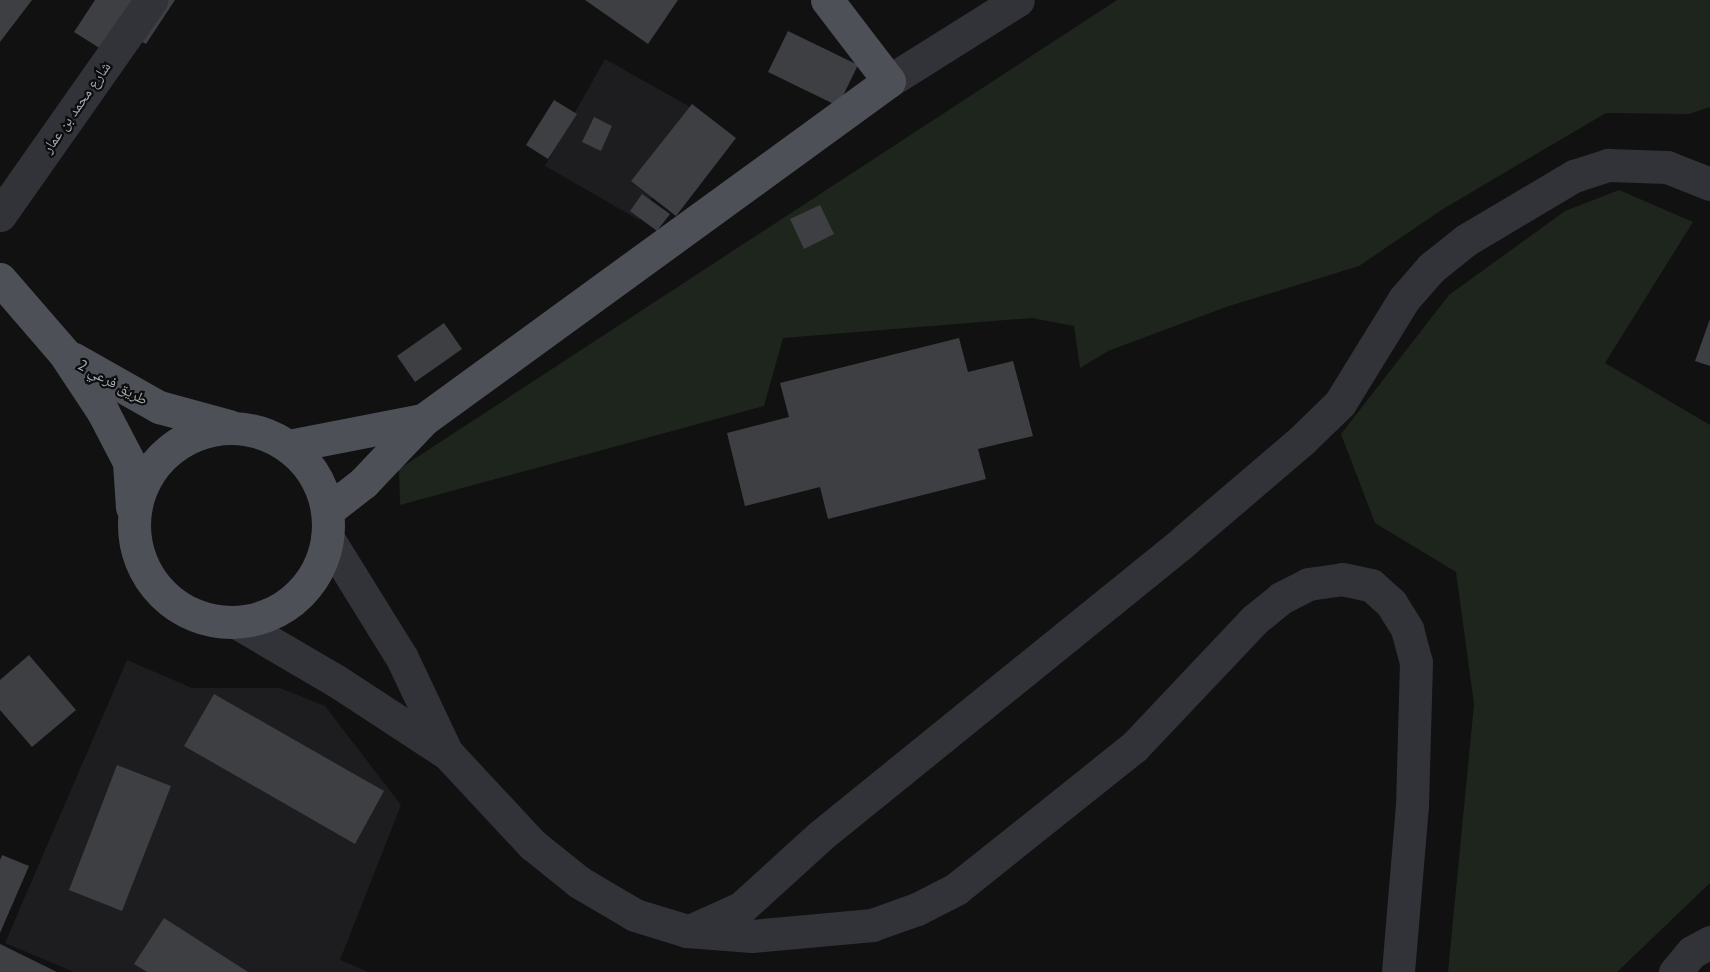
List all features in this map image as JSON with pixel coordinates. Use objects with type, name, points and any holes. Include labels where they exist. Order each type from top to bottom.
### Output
[{"type":"main road","points":[[327,524],[423,420],[889,81],[827,0]]},
{"type":"main road","name":"طريق فرعي 2","points":[[0,279],[64,353],[103,412],[129,462],[133,518]]},
{"type":"main road","name":"طريق فرعي 2","points":[[64,353],[159,407],[234,427]]},
{"type":"main road","points":[[289,446],[423,420]]},
{"type":"main road","points":[[234,427],[263,432],[289,446],[307,464],[321,487],[327,524],[320,564],[306,587],[286,605],[262,617],[236,622],[204,618],[174,604],[150,581],[137,551],[133,518],[140,489],[155,464],[177,443],[204,431],[234,427]]},
{"type":"street","name":"شارع محمد بن عمار","points":[[0,215],[151,0]]},
{"type":"street","points":[[889,81],[1018,0]]},
{"type":"street","points":[[687,931],[716,922],[741,908],[820,836],[1185,540],[1302,440],[1340,403],[1404,299],[1431,268],[1466,240],[1574,176],[1608,165],[1667,167],[1710,184]]},
{"type":"street","points":[[327,524],[402,658],[448,754]]},
{"type":"street","points":[[236,622],[335,680],[448,754],[533,845],[579,882],[635,915],[687,931],[752,936],[872,925],[917,909],[946,894],[1039,826],[1134,747],[1272,605],[1308,584],[1342,579],[1371,585],[1392,603],[1407,629],[1416,662],[1412,805],[1398,972]]},
{"type":"street","points":[[1675,972],[1692,952],[1710,942]]},
{"type":"shaded area","points":[[1117,0],[1710,0],[1710,107],[1689,114],[1606,113],[1443,209],[1359,266],[1226,307],[1108,351],[1080,368],[1074,326],[1032,318],[783,338],[764,406],[400,505],[399,469]]},
{"type":"shaded area","points":[[605,59],[701,113],[639,220],[545,166]]},
{"type":"shaded area","points":[[1619,190],[1693,222],[1605,363],[1710,425],[1710,883],[1617,972],[1448,972],[1474,704],[1456,572],[1375,523],[1341,434],[1449,295],[1565,211]]},
{"type":"shaded area","points":[[127,660],[192,688],[280,688],[325,706],[401,805],[340,960],[368,972],[74,972],[5,943]]},
{"type":"building","points":[[0,0],[32,0],[0,42]]},
{"type":"building","points":[[95,0],[175,0],[146,44],[135,38],[120,61],[74,32]]},
{"type":"building","points":[[585,0],[678,0],[648,44]]},
{"type":"building","points":[[788,31],[858,65],[838,106],[768,72]]},
{"type":"building","points":[[554,100],[577,114],[548,159],[526,145]]},
{"type":"building","points":[[692,104],[736,138],[676,216],[631,181]]},
{"type":"building","points":[[594,117],[612,126],[601,151],[582,142]]},
{"type":"building","points":[[642,194],[670,214],[657,231],[630,211]]},
{"type":"building","points":[[820,205],[834,234],[804,249],[790,219]]},
{"type":"building","points":[[1710,319],[1710,366],[1695,361]]},
{"type":"building","points":[[444,323],[462,349],[415,382],[397,356]]},
{"type":"building","points":[[959,338],[968,372],[1013,361],[1033,436],[978,449],[986,479],[828,519],[820,487],[745,506],[727,433],[789,417],[780,383]]},
{"type":"building","points":[[29,655],[76,710],[32,747],[0,710],[0,680]]},
{"type":"building","points":[[214,694],[384,791],[355,844],[184,746]]},
{"type":"building","points":[[117,765],[171,786],[122,911],[69,890]]},
{"type":"building","points":[[2,855],[29,866],[0,933],[0,860]]},
{"type":"building","points":[[164,918],[248,972],[147,972],[134,964]]},
{"type":"building","points":[[0,944],[57,972],[0,972]]}]
